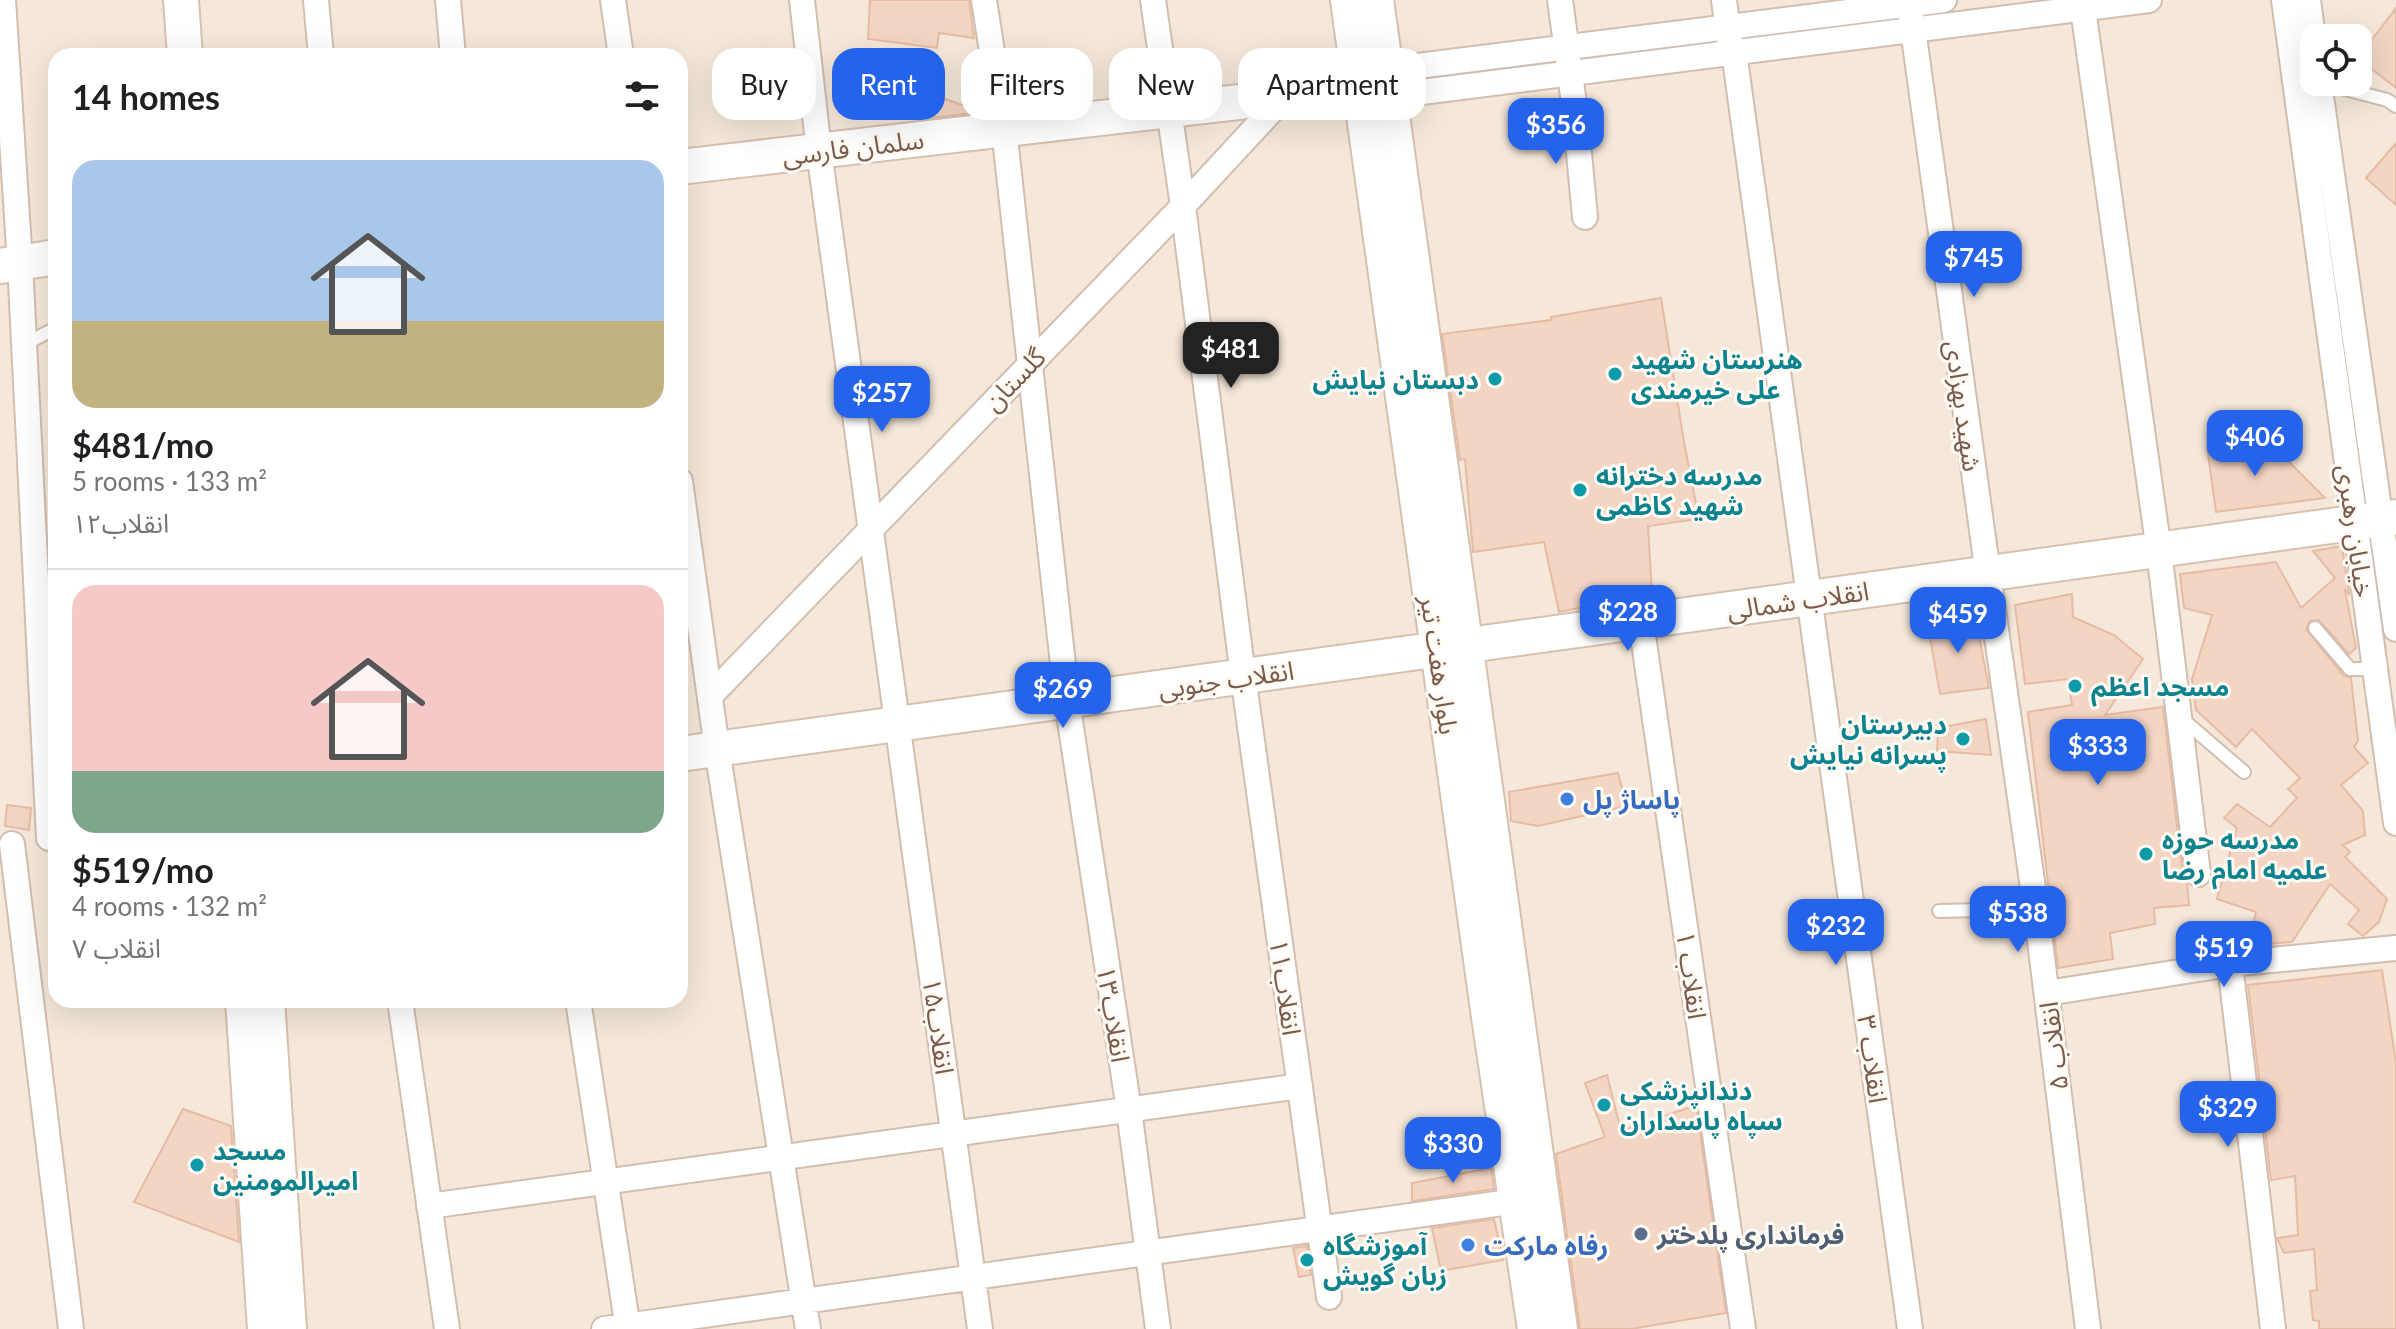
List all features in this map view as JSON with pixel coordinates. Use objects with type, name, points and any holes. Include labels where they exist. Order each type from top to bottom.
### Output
[{"type":"main road","points":[[181,0],[184,48]]},
{"type":"main road","name":"بلوار هفت تیر","points":[[1348,0],[1366,48]]},
{"type":"main road","name":"بلوار هفت تیر","points":[[1376,0],[1378,48]]},
{"type":"main road","name":"سلمان فارسی","points":[[688,166],[1109,117]]},
{"type":"main road","name":"بلوار هفت تیر","points":[[1384,120],[1535,1329]]},
{"type":"main road","points":[[10,264],[48,258]]},
{"type":"main road","name":"انقلاب شمالی","points":[[1452,648],[2377,520]]},
{"type":"main road","name":"بلوار هفت تیر","points":[[1452,648],[1560,1329]]},
{"type":"main road","name":"انقلاب جنوبی","points":[[688,753],[1452,648]]},
{"type":"main road","points":[[244,1008],[265,1329]]},
{"type":"main road","points":[[268,1008],[289,1329]]},
{"type":"street","points":[[3,0],[10,264],[25,344],[48,750]]},
{"type":"street","points":[[316,0],[320,48]]},
{"type":"street","points":[[448,0],[452,48]]},
{"type":"street","points":[[613,0],[620,48]]},
{"type":"street","name":"انقلاب۱۵","points":[[802,0],[819,151],[980,1329]]},
{"type":"street","name":"انقلاب۱۳","points":[[984,0],[1004,129],[1067,701],[1129,1110],[1158,1329]]},
{"type":"street","name":"انقلاب۱۱","points":[[1153,0],[1160,48]]},
{"type":"street","points":[[1560,0],[1585,217]]},
{"type":"street","name":"انقلاب ۳","points":[[1724,0],[1734,52],[1910,1329]]},
{"type":"street","points":[[1426,75],[1566,47],[1944,0]]},
{"type":"street","points":[[1426,81],[1570,73],[2149,0]]},
{"type":"street","name":"خیابان رهبری","points":[[2284,0],[2396,629]]},
{"type":"street","points":[[2308,0],[2311,24]]},
{"type":"street","name":"شهید بهزادی","points":[[1909,2],[1988,574]]},
{"type":"street","points":[[2083,9],[2159,551],[2198,874]]},
{"type":"street","name":"خیابان رهبری","points":[[2321,96],[2377,520],[2375,669],[2396,823]]},
{"type":"street","name":"انقلاب۱۱","points":[[1170,120],[1329,1297]]},
{"type":"street","name":"گلستان","points":[[710,696],[1263,120]]},
{"type":"street","points":[[688,538],[717,749],[808,1329]]},
{"type":"street","name":"انقلاب ۵","points":[[1988,574],[2036,909],[2088,1329]]},
{"type":"street","name":"انقلاب ۱","points":[[1641,622],[1743,1329]]},
{"type":"street","points":[[48,839],[6,844],[71,1329]]},
{"type":"street","points":[[2047,993],[2230,964],[2396,948]]},
{"type":"street","points":[[2230,964],[2273,1329]]},
{"type":"street","points":[[401,1008],[447,1329]]},
{"type":"street","points":[[579,1008],[605,1182],[620,1328],[1517,1201]]},
{"type":"street","points":[[429,1206],[1300,1086]]},
{"type":"lane","points":[[2372,96],[2396,106]]},
{"type":"lane","points":[[25,344],[48,332]]},
{"type":"lane","points":[[2315,628],[2350,669],[2375,669]]},
{"type":"lane","points":[[2178,714],[2244,772]]},
{"type":"lane","points":[[1939,911],[2036,909]]},
{"type":"shaded area","points":[[0,0],[2396,0],[2396,1329],[0,1329]]},
{"type":"building","points":[[870,0],[969,0],[974,38],[939,33],[937,48],[868,39]]},
{"type":"building","points":[[2396,8],[2396,88],[2372,69],[2372,40]]},
{"type":"building","points":[[945,99],[961,105],[961,114],[945,116]]},
{"type":"building","points":[[2396,143],[2396,205],[2366,178]]},
{"type":"building","points":[[1661,298],[1699,519],[1648,526],[1652,593],[1559,612],[1544,542],[1473,552],[1465,459],[1460,460],[1442,334],[1551,320],[1551,317]]},
{"type":"building","points":[[2261,440],[2263,453],[2278,451],[2325,498],[2216,512],[2207,447]]},
{"type":"building","points":[[2342,546],[2349,594],[2345,590],[2356,648],[2349,654],[2319,620],[2310,621],[2306,629],[2343,675],[2351,678],[2358,741],[2354,747],[2368,763],[2341,785],[2363,811],[2365,835],[2343,845],[2350,852],[2345,857],[2387,899],[2379,922],[2363,936],[2348,924],[2359,910],[2330,884],[2292,942],[2248,946],[2256,912],[2217,899],[2237,828],[2224,818],[2237,804],[2270,827],[2297,798],[2288,789],[2300,778],[2252,729],[2236,747],[2196,710],[2192,679],[2212,615],[2184,608],[2180,574],[2276,562],[2301,608],[2335,578],[2313,551]]},
{"type":"building","points":[[2072,594],[2073,617],[2114,635],[2143,659],[2105,715],[2163,707],[2189,905],[2154,908],[2155,924],[2110,933],[2113,959],[2058,968],[2028,712],[2072,705],[2068,679],[2025,684],[2015,605]]},
{"type":"building","points":[[1975,616],[1989,688],[1940,694],[1927,621]]},
{"type":"building","name":"دبیرستان پسرانه نیایش","points":[[1986,719],[1991,755],[1937,751],[1938,728]]},
{"type":"building","name":"پاساژ پل","points":[[1618,773],[1627,806],[1538,826],[1511,821],[1509,792]]},
{"type":"building","points":[[7,805],[31,808],[29,830],[5,826]]},
{"type":"building","points":[[2382,970],[2396,1063],[2396,1329],[2319,1329],[2319,1321],[2313,1320],[2310,1291],[2317,1290],[2314,1249],[2284,1253],[2277,1238],[2298,1235],[2295,1176],[2271,1180],[2248,985]]},
{"type":"building","name":"فرمانداری پلدختر","points":[[1607,1075],[1621,1131],[1696,1105],[1726,1313],[1631,1329],[1580,1329],[1556,1154],[1605,1137],[1585,1083]]},
{"type":"building","name":"مسجد امیرالمومنین","points":[[183,1109],[231,1126],[239,1242],[134,1202]]},
{"type":"building","points":[[1491,1168],[1494,1189],[1412,1201],[1412,1183]]},
{"type":"building","name":"رفاه مارکت","points":[[1494,1219],[1503,1260],[1441,1271],[1432,1228]]},
{"type":"building","points":[[1307,1246],[1311,1275],[1299,1277],[1293,1248]]},
{"type":"place","name":"هنرستان شهید علی خیرمندی","points":[[1615,374]]},
{"type":"place","name":"دبستان نیایش","points":[[1495,379]]},
{"type":"place","name":"مدرسه دخترانه شهید کاظمی","points":[[1580,490]]},
{"type":"place","name":"مسجد اعظم","points":[[2075,686]]},
{"type":"place","name":"دبیرستان پسرانه نیایش","points":[[1963,739]]},
{"type":"place","name":"پاساژ پل","points":[[1567,799]]},
{"type":"place","name":"مدرسه حوزه علمیه امام رضا","points":[[2146,854]]},
{"type":"place","name":"دندانپزشکی سپاه پاسداران","points":[[1604,1105]]},
{"type":"place","name":"مسجد امیرالمومنین","points":[[197,1165]]},
{"type":"place","name":"فرمانداری پلدختر","points":[[1641,1234]]},
{"type":"place","name":"رفاه مارکت","points":[[1468,1245]]},
{"type":"place","name":"آموزشگاه زبان گویش","points":[[1307,1260]]}]
